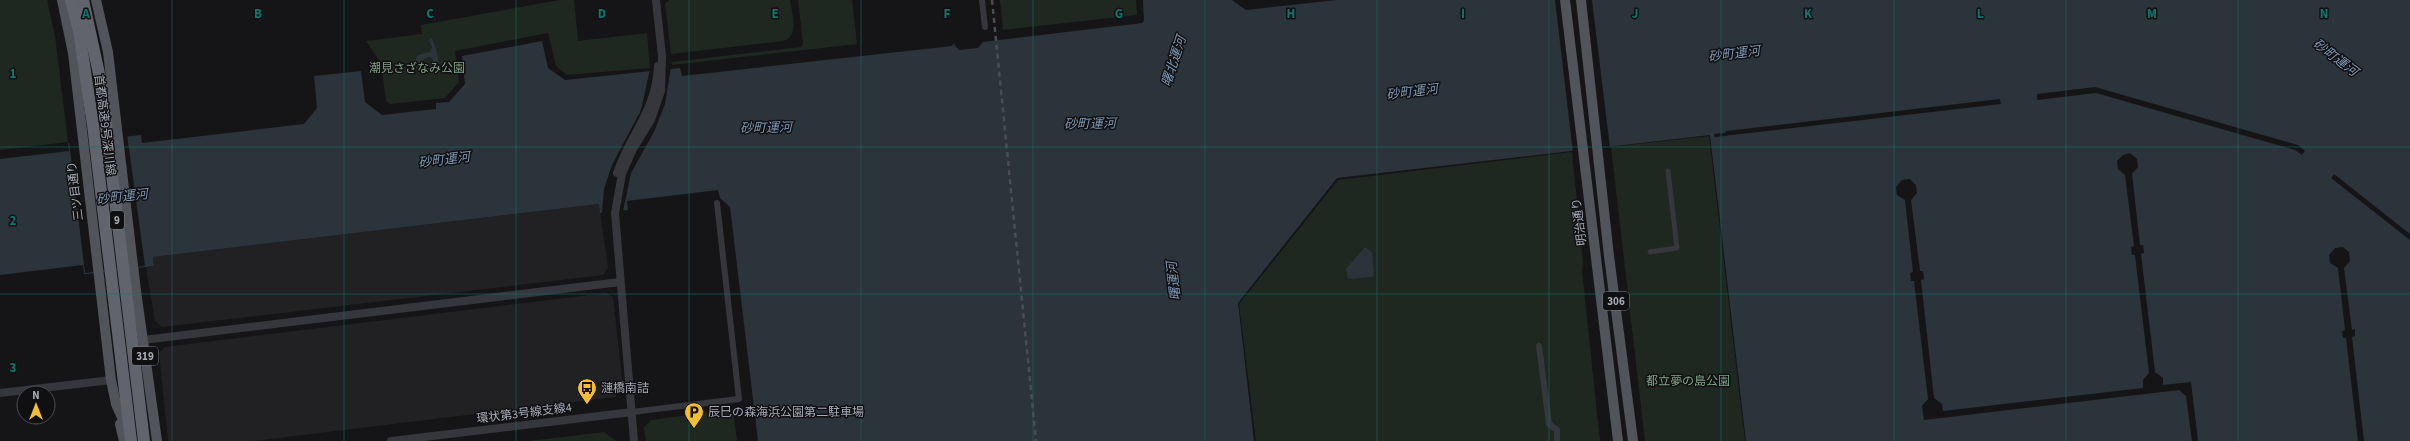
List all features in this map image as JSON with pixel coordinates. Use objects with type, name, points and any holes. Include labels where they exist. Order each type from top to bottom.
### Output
[{"type":"highway","name":"首都高速9号深川線","points":[[71,0],[79,31],[93,125],[132,441]]},
{"type":"highway","name":"首都高速9号深川線","points":[[83,0],[100,83],[144,441]]},
{"type":"main road","name":"三ツ目通り","points":[[62,0],[72,47],[111,380],[116,404],[132,441]]},
{"type":"main road","name":"319","points":[[96,0],[108,52],[133,270],[157,441]]},
{"type":"main road","name":"明治通り","points":[[1565,0],[1618,441]]},
{"type":"main road","name":"306","points":[[1581,0],[1600,160],[1609,256],[1633,441]]},
{"type":"main road","name":"319","points":[[111,380],[121,378],[125,370],[123,313],[128,297],[136,291]]},
{"type":"main road","points":[[116,404],[124,441]]},
{"type":"street","points":[[651,0],[660,67]]},
{"type":"street","points":[[634,441],[627,354],[618,283],[612,214],[624,169],[651,120],[658,102],[660,67],[656,0]]},
{"type":"street","points":[[982,0],[986,27]]},
{"type":"street","points":[[1650,252],[1677,248],[1668,171]]},
{"type":"street","points":[[632,412],[739,399],[717,203]]},
{"type":"street","points":[[143,340],[618,283]]},
{"type":"street","points":[[1538,346],[1548,424],[1556,430],[1558,441]]},
{"type":"street","points":[[0,393],[111,380]]},
{"type":"street","name":"環状第3号線支線4","points":[[391,441],[632,412]]},
{"type":"shaded area","points":[[599,204],[608,268],[603,275],[162,327],[155,321],[146,267],[154,266],[153,257]]},
{"type":"shaded area","points":[[606,293],[613,297],[623,388],[615,397],[253,441],[168,441],[159,353],[165,347]]},
{"type":"green space","points":[[0,0],[47,0],[55,36],[68,142],[0,150]]},
{"type":"green space","name":"潮見さざなみ公園","points":[[559,0],[574,0],[578,41],[647,33],[650,68],[567,75],[556,66],[548,33],[455,51],[459,82],[445,98],[390,104],[386,101],[381,63],[366,41],[422,34],[421,25]]},
{"type":"green space","points":[[669,0],[790,0],[794,24],[792,34],[783,41],[671,54],[665,4]]},
{"type":"green space","points":[[798,0],[852,0],[857,44],[672,65],[672,62],[801,47],[803,44]]},
{"type":"green space","points":[[1000,0],[1136,0],[1137,15],[1003,30]]},
{"type":"green space","name":"都立夢の島公園","points":[[1709,136],[1745,441],[1645,441],[1611,147]]},
{"type":"green space","points":[[1572,152],[1583,262],[1582,271],[1600,441],[1256,441],[1239,304],[1338,180]]},
{"type":"green space","points":[[733,409],[737,441],[646,441],[644,428],[651,420]]},
{"type":"green space","points":[[604,432],[616,441],[529,441]]},
{"type":"water","points":[[1143,0],[1232,0],[1246,10],[1337,0],[2410,0],[2410,441],[1746,441],[1710,135],[1337,178],[1238,303],[1254,441],[758,441],[730,207],[720,198],[718,190],[627,201],[628,210],[600,213],[599,204],[153,257],[154,266],[87,274],[84,274],[83,265],[0,275],[0,159],[69,151],[68,143],[141,135],[142,143],[304,124],[317,108],[314,76],[361,71],[365,102],[382,115],[436,109],[436,103],[449,102],[465,84],[462,56],[542,41],[548,68],[565,80],[680,68],[682,76],[952,46],[953,43],[959,50],[978,48],[983,42],[1142,23],[1144,21]]},
{"type":"water","points":[[431,38],[433,40],[439,65],[437,73],[431,74],[417,70],[415,60],[418,55],[430,52],[432,47],[429,40]],"holes":[[[429,57],[432,58],[433,61],[428,67],[423,67],[423,60]]]},
{"type":"water","points":[[1365,247],[1372,252],[1374,275],[1372,277],[1348,279],[1346,269]]},
{"type":"pier","points":[[1555,0],[1592,0],[1610,148],[1573,153]]},
{"type":"pier","points":[[671,67],[665,104],[654,132],[631,173],[623,211],[602,213],[604,189],[612,165],[641,110],[650,69]]},
{"type":"pier","points":[[2095,87],[2298,145],[2305,151],[2302,155],[2295,150],[2096,93],[2037,100],[2037,94]]},
{"type":"pier","points":[[2000,99],[2001,104],[1715,137],[1714,134],[1725,133],[1726,131]]},
{"type":"pier","points":[[127,134],[145,266],[85,273],[69,141]]},
{"type":"pier","points":[[2130,153],[2137,159],[2138,167],[2132,174],[2140,245],[2143,245],[2144,253],[2141,254],[2155,372],[2163,378],[2163,385],[2191,382],[2198,441],[2192,441],[2186,396],[2179,390],[1924,420],[1922,406],[1928,399],[1914,281],[1911,281],[1910,273],[1913,272],[1905,200],[1897,195],[1896,187],[1902,180],[1910,179],[1916,185],[1917,193],[1911,200],[1920,271],[1923,271],[1924,279],[1921,280],[1934,398],[1942,404],[1943,411],[2143,388],[2143,380],[2149,373],[2135,255],[2132,255],[2131,247],[2134,246],[2125,175],[2118,169],[2117,161],[2123,155]]},
{"type":"pier","points":[[2334,174],[2410,234],[2410,240],[2331,178]]},
{"type":"pier","points":[[2343,247],[2349,252],[2350,261],[2344,268],[2352,330],[2355,329],[2355,336],[2352,337],[2364,441],[2358,441],[2346,338],[2343,338],[2342,331],[2345,330],[2338,268],[2330,263],[2329,255],[2335,248]]},
{"type":"railway","points":[[992,0],[1036,441]]},
{"type":"place","name":"漣橋南詰","points":[[587,405]]},
{"type":"place","name":"辰巳の森海浜公園第二駐車場","points":[[694,429]]},
{"type":"water label","name":"砂町運河","points":[[1734,53]]},
{"type":"water label","name":"砂町運河","points":[[2336,57]]},
{"type":"water label","name":"曙北運河","points":[[1173,61]]},
{"type":"water label","name":"砂町運河","points":[[1412,91]]},
{"type":"water label","name":"砂町運河","points":[[1090,123]]},
{"type":"water label","name":"砂町運河","points":[[766,127]]},
{"type":"water label","name":"砂町運河","points":[[444,159]]},
{"type":"water label","name":"砂町運河","points":[[122,196]]},
{"type":"water label","name":"曙運河","points":[[1173,281]]}]
